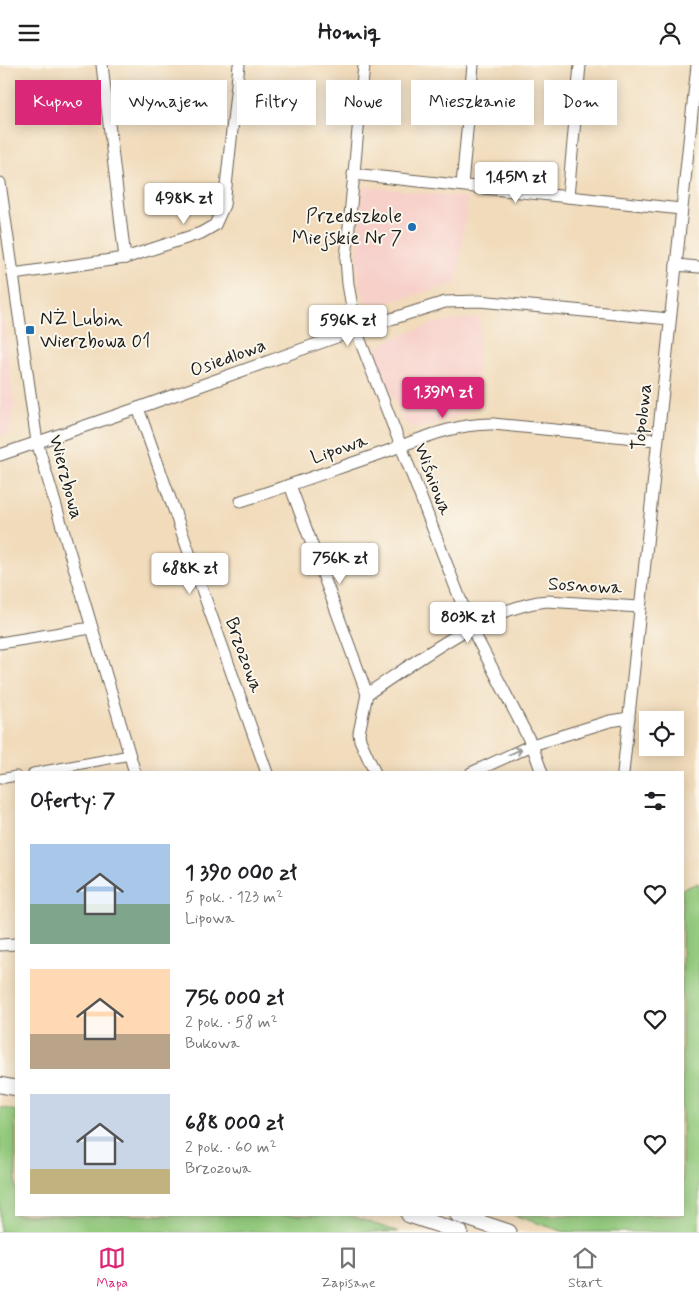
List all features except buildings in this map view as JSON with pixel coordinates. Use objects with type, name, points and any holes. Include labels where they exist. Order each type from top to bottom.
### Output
[{"type":"main road","points":[[0,1085],[15,1088]]},
{"type":"main road","points":[[412,1216],[460,1232]]},
{"type":"main road","points":[[461,1216],[509,1232]]},
{"type":"street","points":[[102,65],[125,258]]},
{"type":"street","points":[[13,274],[125,258],[201,233],[215,225],[224,205],[239,65]]},
{"type":"street","name":"Wiśniowa","points":[[364,65],[346,259],[348,284],[356,330],[471,627],[532,745],[541,771]]},
{"type":"street","points":[[462,185],[474,65]]},
{"type":"street","points":[[568,197],[580,65]]},
{"type":"street","name":"Topolowa","points":[[623,771],[656,440],[697,65]]},
{"type":"street","points":[[353,174],[682,209]]},
{"type":"street","name":"Wierzbowa","points":[[0,183],[37,442],[134,771]]},
{"type":"street","points":[[676,265],[699,267]]},
{"type":"street","name":"Osiedlowa","points":[[0,455],[356,330],[445,303],[479,301],[669,319]]},
{"type":"street","name":"Brzozowa","points":[[138,408],[266,771]]},
{"type":"street","name":"Lipowa","points":[[241,501],[401,446],[476,423],[656,440]]},
{"type":"street","points":[[290,485],[367,694],[359,733],[360,740],[374,771]]},
{"type":"street","name":"Sosnowa","points":[[367,694],[471,627],[524,605],[547,601],[639,607]]},
{"type":"street","points":[[0,643],[91,627]]},
{"type":"street","points":[[475,771],[532,745],[610,721],[629,718]]},
{"type":"street","points":[[44,771],[130,755]]},
{"type":"street","points":[[0,779],[15,776]]},
{"type":"street","points":[[0,945],[15,944]]},
{"type":"shaded area","name":"Przedszkole Miejskie Nr 7","points":[[363,186],[468,198],[457,283],[387,303],[365,302],[359,282],[357,257]]},
{"type":"shaded area","points":[[0,300],[15,405],[10,432],[0,436]]},
{"type":"shaded area","points":[[481,317],[474,411],[418,429],[404,423],[374,351],[388,340],[437,323]]},
{"type":"green space","points":[[699,883],[699,1232],[565,1232],[516,1216],[684,1216],[684,888]]},
{"type":"green space","points":[[0,1107],[15,1111],[15,1216],[352,1216],[398,1232],[0,1232]]},
{"type":"place","name":"Przedszkole Miejskie Nr 7","points":[[412,227]]},
{"type":"place","name":"NŻ Lubin Wierzbowa 01","points":[[30,330]]}]
